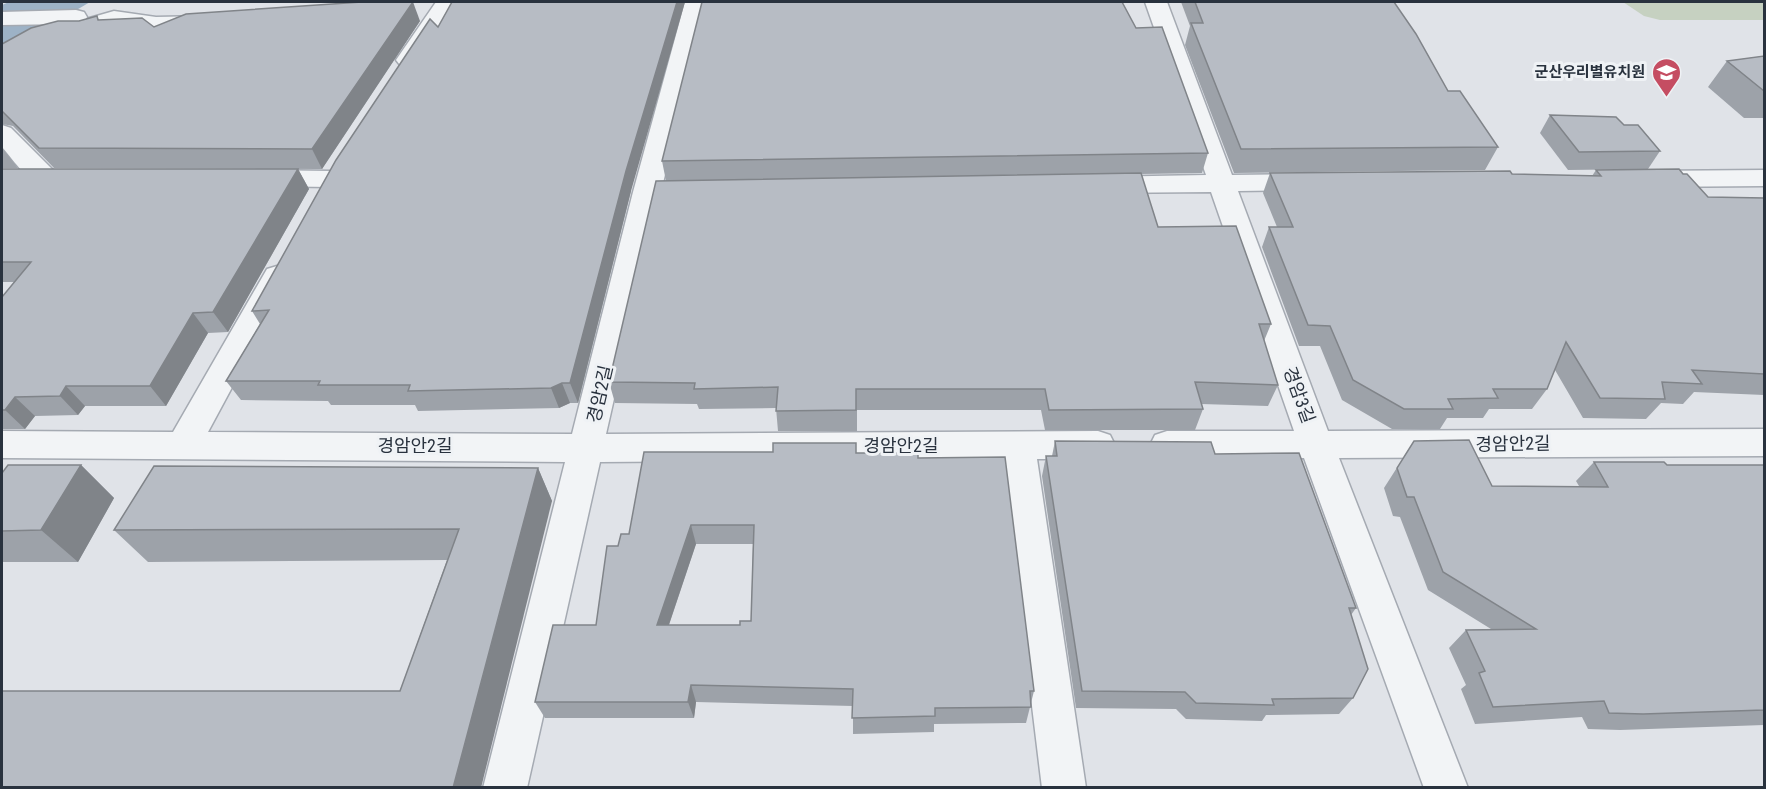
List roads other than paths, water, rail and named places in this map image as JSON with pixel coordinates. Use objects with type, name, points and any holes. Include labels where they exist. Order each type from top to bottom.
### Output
[{"type":"street","points":[[2,59],[35,39],[114,18],[146,2]]},
{"type":"street","points":[[156,24],[169,2]]},
{"type":"street","name":"경암2길","points":[[505,788],[647,192],[696,2]]},
{"type":"street","name":"경암3길","points":[[1156,2],[1317,446],[1446,788]]},
{"type":"street","points":[[394,82],[442,4]]},
{"type":"street","points":[[2,18],[41,16],[114,18],[156,24],[226,23]]},
{"type":"street","points":[[2,133],[58,178],[13,178]]},
{"type":"street","points":[[236,178],[337,169],[314,209]]},
{"type":"street","points":[[1623,180],[1764,178]]},
{"type":"street","points":[[1078,185],[1340,182]]},
{"type":"street","points":[[647,192],[719,191]]},
{"type":"street","points":[[184,444],[291,250]]},
{"type":"street","name":"경암안2길","points":[[2,445],[184,444],[587,448],[1764,442]]},
{"type":"street","points":[[1018,445],[1064,788]]},
{"type":"water","points":[[9,2],[90,2],[2,54],[2,5]]},
{"type":"place","name":"군산우리별유치원","points":[[1666,98]]}]
